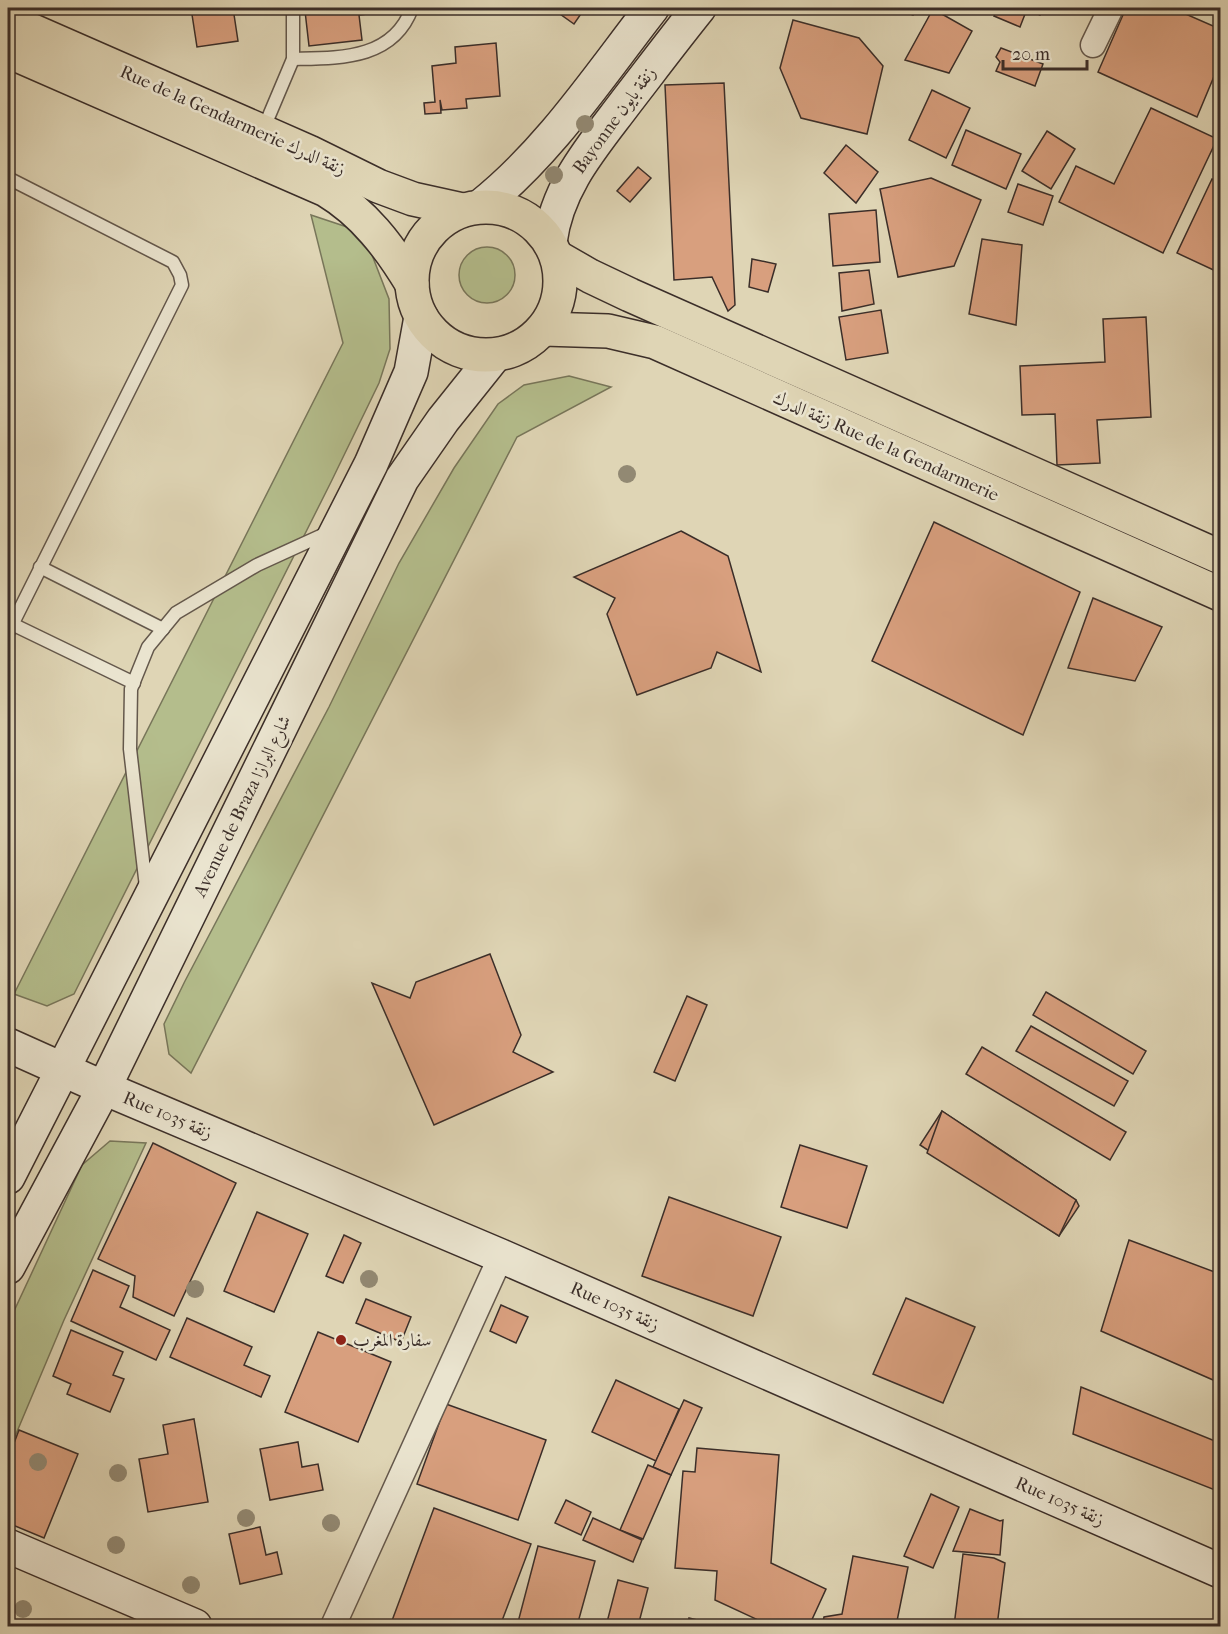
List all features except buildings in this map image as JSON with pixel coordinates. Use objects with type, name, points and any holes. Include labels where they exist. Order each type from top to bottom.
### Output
[{"type":"main road","name":"Bayonne زنقة بايون","points":[[472,208],[516,176],[553,135],[652,8]]},
{"type":"main road","name":"Bayonne زنقة بايون","points":[[553,250],[552,220],[572,176],[699,8]]},
{"type":"main road","name":"Rue de la Gendarmerie زنقة الدرك","points":[[8,20],[263,131],[378,186],[412,199],[472,208]]},
{"type":"main road","name":"Rue de la Gendarmerie زنقة الدرك","points":[[8,51],[313,183],[336,196],[356,211],[383,239],[412,284]]},
{"type":"main road","points":[[497,207],[513,211],[539,229],[553,250],[560,276],[559,295],[554,312],[544,329],[530,342],[513,351],[495,355],[473,355],[453,347],[434,335],[421,317],[412,284],[414,265],[420,246],[431,231],[445,219],[472,208],[497,207]]},
{"type":"main road","name":"زنقة الدرك Rue de la Gendarmerie","points":[[553,250],[590,276],[630,295],[1221,557]]},
{"type":"main road","points":[[8,1177],[371,464],[411,372],[421,317]]},
{"type":"main road","name":"زنقة الدرك Rue de la Gendarmerie","points":[[544,329],[608,331],[655,342],[1221,594]]},
{"type":"main road","name":"Avenue de Braza شارع البرازا","points":[[8,1267],[104,1088],[402,479],[443,420],[495,355]]},
{"type":"main road","name":"Rue 1035 زنقة","points":[[8,1045],[501,1256],[1221,1571]]},
{"type":"main road","points":[[8,1546],[195,1626]]},
{"type":"street","points":[[1093,45],[1111,8]]},
{"type":"street","points":[[333,1626],[501,1256]]},
{"type":"lane","points":[[263,131],[292,59],[292,8]]},
{"type":"lane","points":[[292,59],[343,58],[381,46],[407,21],[412,8]]},
{"type":"lane","points":[[8,178],[173,262],[180,275],[182,285],[10,629],[134,683]]},
{"type":"lane","points":[[147,901],[130,749],[131,689],[148,647],[176,614],[257,565],[339,528]]},
{"type":"lane","points":[[40,567],[163,629]]},
{"type":"green space","points":[[311,215],[347,227],[372,255],[389,299],[390,349],[379,383],[74,994],[47,1006],[14,994],[343,343]]},
{"type":"green space","points":[[487,247],[498,249],[507,255],[513,264],[515,275],[513,286],[507,295],[498,301],[487,303],[476,301],[467,295],[461,286],[459,275],[461,264],[467,255],[476,249]]},
{"type":"green space","points":[[569,376],[611,387],[517,437],[191,1073],[169,1054],[164,1024],[329,707],[399,563],[454,468],[498,404],[524,385]]},
{"type":"green space","points":[[110,1141],[146,1143],[64,1320],[8,1453],[8,1324],[82,1165]]},
{"type":"place","name":"سفارة المغرب","points":[[341,1340]]}]
